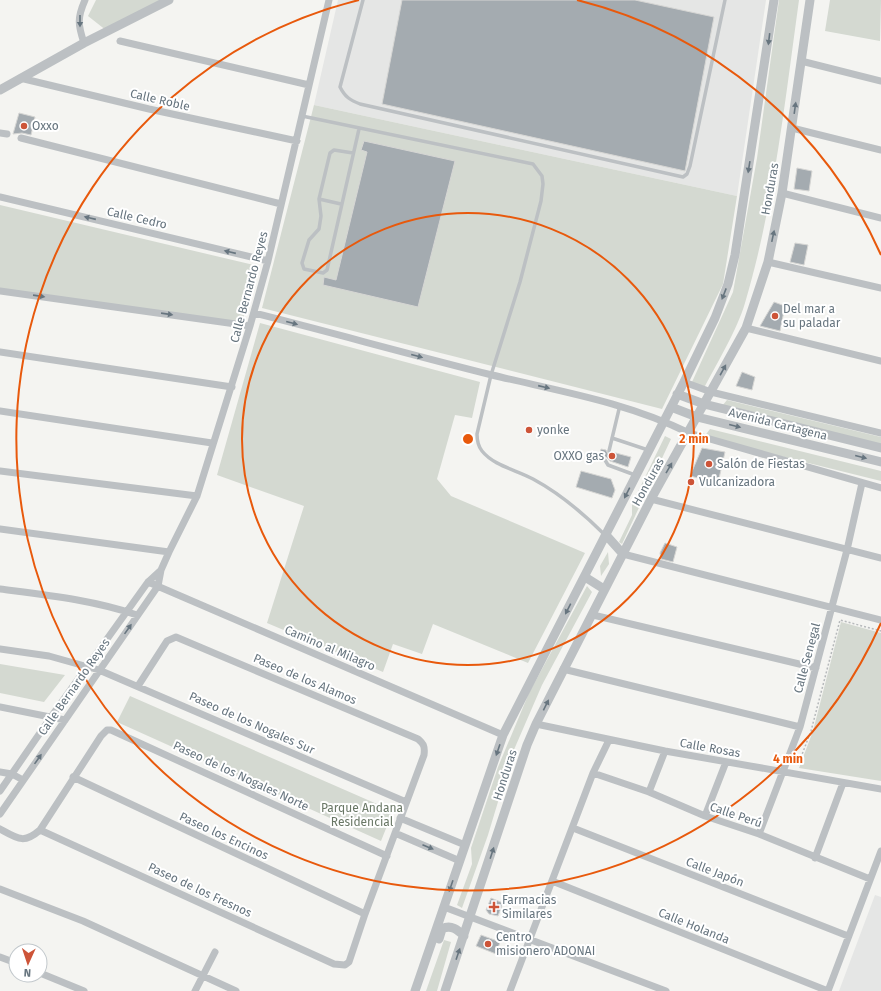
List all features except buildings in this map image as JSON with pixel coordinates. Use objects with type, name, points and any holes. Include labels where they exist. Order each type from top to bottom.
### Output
[{"type":"street","points":[[84,43],[79,23],[79,16],[85,0]]},
{"type":"street","points":[[0,90],[84,43],[169,0]]},
{"type":"street","name":"Calle Bernardo Reyes","points":[[0,814],[158,586],[161,570],[197,496],[212,444],[232,387],[268,261],[329,0]]},
{"type":"street","name":"Honduras","points":[[415,991],[503,735],[636,476],[663,420],[684,382],[728,284],[735,255],[774,0]]},
{"type":"street","name":"Honduras","points":[[446,991],[527,745],[536,724],[651,499],[746,328],[768,262],[782,193],[810,0]]},
{"type":"street","points":[[120,41],[309,85]]},
{"type":"street","points":[[801,61],[881,81]]},
{"type":"street","name":"Calle Roble","points":[[20,78],[149,110],[297,141]]},
{"type":"street","points":[[792,128],[881,150]]},
{"type":"street","points":[[21,138],[281,204]]},
{"type":"street","points":[[782,193],[881,218]]},
{"type":"street","name":"Calle Cedro","points":[[0,197],[268,261]]},
{"type":"street","points":[[768,262],[881,288]]},
{"type":"street","points":[[0,291],[250,326]]},
{"type":"street","points":[[254,313],[491,375],[620,405],[663,420],[689,433],[881,488]]},
{"type":"street","points":[[746,328],[881,361]]},
{"type":"street","points":[[0,352],[232,387]]},
{"type":"street","points":[[684,382],[711,392],[881,433]]},
{"type":"street","name":"Avenida Cartagena","points":[[677,394],[704,404],[881,448]]},
{"type":"street","name":"Avenida Cartagena","points":[[671,408],[697,416],[881,462]]},
{"type":"street","points":[[0,411],[212,444]]},
{"type":"street","points":[[0,471],[197,496]]},
{"type":"street","name":"Calle Senegal","points":[[759,834],[800,727],[848,550],[862,483]]},
{"type":"street","points":[[651,499],[881,558]]},
{"type":"street","points":[[0,529],[169,552]]},
{"type":"street","points":[[606,535],[623,554],[881,620]]},
{"type":"street","name":"Calle Bernardo Reyes","points":[[0,791],[126,612],[148,582],[161,570]]},
{"type":"street","points":[[585,576],[604,589]]},
{"type":"street","name":"Camino al Milagro","points":[[148,582],[503,735]]},
{"type":"street","points":[[0,588],[68,599],[126,612],[137,616]]},
{"type":"street","points":[[593,615],[816,668]]},
{"type":"street","name":"Paseo de los Alamos","points":[[138,686],[167,641],[176,637],[418,738],[425,748],[424,755],[406,802]]},
{"type":"street","name":"Paseo de los Nogales Sur","points":[[0,649],[49,656],[100,670],[406,802]]},
{"type":"street","points":[[563,669],[800,727]]},
{"type":"street","points":[[0,707],[65,720]]},
{"type":"street","name":"Calle Rosas","points":[[536,724],[665,751],[881,789]]},
{"type":"street","name":"Paseo de los Nogales Norte","points":[[73,777],[101,736],[107,730],[119,732],[387,856]]},
{"type":"street","points":[[510,991],[593,773],[609,740]]},
{"type":"street","points":[[649,792],[665,751]]},
{"type":"street","points":[[705,816],[726,762]]},
{"type":"street","points":[[0,772],[12,774],[23,780]]},
{"type":"street","name":"Calle Perú","points":[[593,773],[649,792],[705,816],[759,834],[815,858],[870,879]]},
{"type":"street","points":[[0,829],[25,840],[31,838],[40,830],[73,777]]},
{"type":"street","name":"Paseo los Encinos","points":[[73,777],[365,914]]},
{"type":"street","points":[[815,858],[844,783]]},
{"type":"street","points":[[365,914],[406,802]]},
{"type":"street","points":[[400,818],[465,845]]},
{"type":"street","name":"Calle Japón","points":[[573,828],[848,936]]},
{"type":"street","name":"Paseo de los Fresnos","points":[[40,830],[334,964],[344,965],[349,962],[365,914]]},
{"type":"street","points":[[395,833],[460,861]]},
{"type":"street","points":[[828,991],[881,851]]},
{"type":"street","name":"Calle Holanda","points":[[552,881],[828,991]]},
{"type":"street","points":[[0,889],[83,921],[236,991]]},
{"type":"street","points":[[444,907],[530,938],[666,991]]},
{"type":"street","points":[[415,991],[428,972],[442,929],[451,927],[464,936]]},
{"type":"street","points":[[195,991],[215,952]]},
{"type":"street","points":[[48,976],[84,991]]},
{"type":"lane","points":[[363,0],[340,87],[344,95],[350,100],[360,104],[683,177],[687,174],[690,166],[725,0]]},
{"type":"lane","points":[[302,116],[533,164],[539,170],[543,184],[541,201],[520,282],[491,375],[477,434],[478,444],[482,452],[500,464],[532,479],[556,494],[606,535]]},
{"type":"lane","points":[[353,153],[334,150],[331,151],[318,199],[321,216],[320,223],[317,233],[309,240],[302,263],[303,267],[307,270],[323,273],[327,270],[359,129]]},
{"type":"lane","points":[[318,199],[341,204]]},
{"type":"lane","points":[[609,451],[620,405]]},
{"type":"lane","points":[[612,438],[649,450]]},
{"type":"lane","points":[[605,460],[608,466],[636,476]]},
{"type":"path","points":[[796,770],[811,731],[840,620],[881,631]]},
{"type":"shaded area","points":[[338,0],[766,0],[737,196],[314,105]]},
{"type":"shaded area","points":[[875,895],[881,897],[881,991],[839,991]]},
{"type":"green space","points":[[96,0],[166,0],[107,31],[88,16]]},
{"type":"green space","points":[[779,0],[799,0],[778,153],[764,229],[745,303],[737,324],[704,388],[692,382],[733,292],[757,158]]},
{"type":"green space","points":[[830,0],[881,0],[880,41],[825,31]]},
{"type":"green space","points":[[314,105],[737,196],[723,284],[662,409],[262,308]]},
{"type":"green space","points":[[0,205],[258,266],[242,322],[0,290]]},
{"type":"green space","points":[[260,323],[480,382],[472,418],[455,415],[437,479],[451,496],[585,553],[528,663],[433,624],[422,654],[393,644],[383,672],[267,623],[304,506],[217,475]]},
{"type":"green space","points":[[727,400],[881,437],[881,446],[722,406]]},
{"type":"green space","points":[[710,429],[881,471],[881,481],[704,437]]},
{"type":"green space","points":[[665,436],[671,439],[622,544],[619,542],[632,515],[632,504]]},
{"type":"green space","points":[[608,552],[609,564],[601,576],[600,566]]},
{"type":"green space","points":[[587,586],[592,592],[542,685],[513,752],[488,835],[462,908],[457,905],[472,864],[471,848],[498,767],[529,693]]},
{"type":"green space","points":[[841,622],[881,633],[881,781],[799,768],[813,731]]},
{"type":"green space","points":[[0,664],[65,675],[44,702],[0,693]]},
{"type":"green space","name":"Parque Andana Residencial","points":[[130,696],[393,811],[381,841],[117,722]]},
{"type":"green space","points":[[444,940],[451,942],[437,991],[426,991]]},
{"type":"place","name":"Oxxo","points":[[24,126]]},
{"type":"place","name":"Del mar a su paladar","points":[[775,316]]},
{"type":"place","name":"yonke","points":[[529,430]]},
{"type":"place","name":"OXXO gas","points":[[612,456]]},
{"type":"place","name":"Salón de Fiestas","points":[[709,464]]},
{"type":"place","name":"Vulcanizadora","points":[[691,482]]},
{"type":"place","name":"Farmacias Similares","points":[[494,907]]},
{"type":"place","name":"Centro misionero ADONAI","points":[[488,944]]}]
